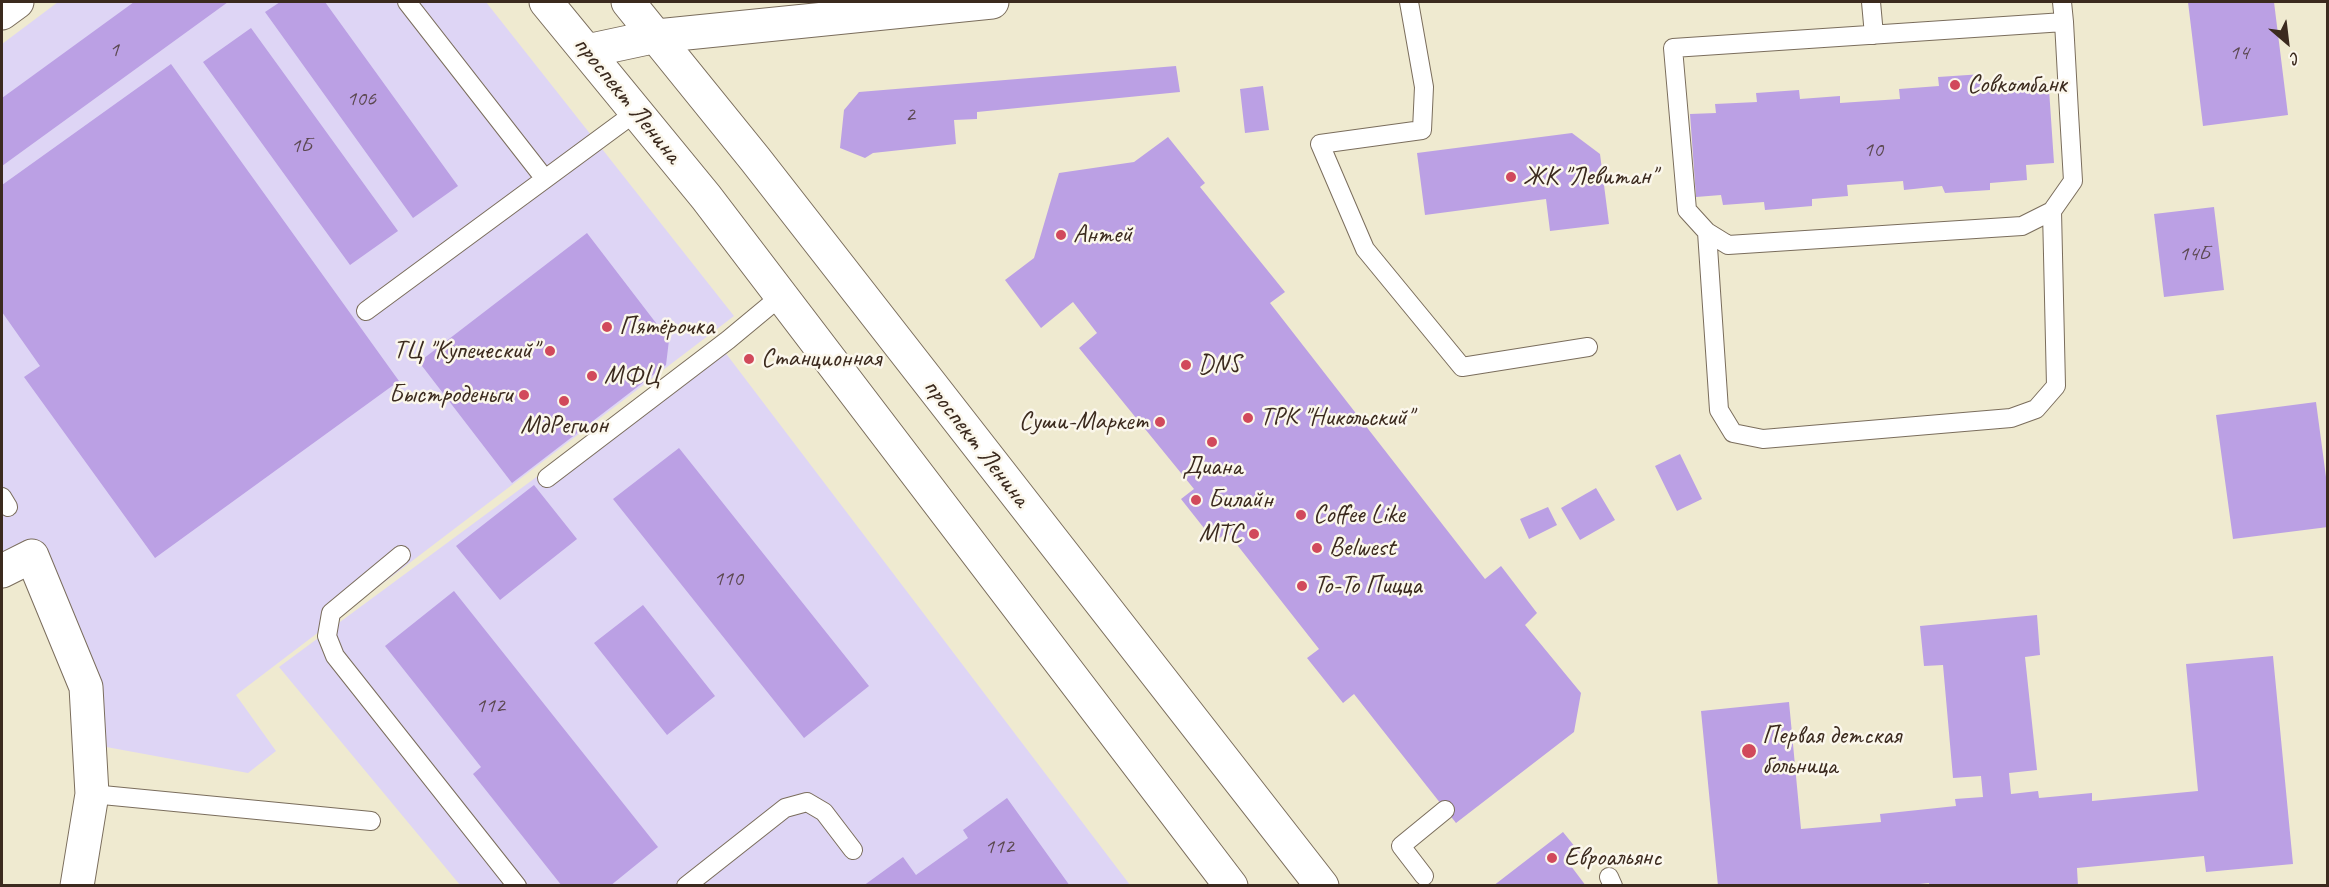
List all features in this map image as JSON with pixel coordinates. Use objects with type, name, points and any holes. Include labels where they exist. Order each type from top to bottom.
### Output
[{"type":"main road","points":[[2,13],[17,2]]},
{"type":"main road","name":"проспект Ленина","points":[[546,2],[706,197],[1231,885]]},
{"type":"main road","name":"проспект Ленина","points":[[628,2],[657,36],[1319,884]]},
{"type":"main road","points":[[587,51],[657,36],[992,2]]},
{"type":"main road","points":[[2,571],[32,556],[86,687],[92,794],[77,885]]},
{"type":"lane","points":[[407,2],[545,179]]},
{"type":"lane","points":[[1409,2],[1424,87],[1422,130],[1320,144],[1365,249],[1462,367],[1588,347]]},
{"type":"lane","points":[[1871,2],[1874,35]]},
{"type":"lane","points":[[2062,2],[2064,22],[2073,181],[2052,211],[2022,226],[1728,245],[1707,232],[1687,210],[1673,48],[2064,22]]},
{"type":"lane","points":[[366,311],[636,112]]},
{"type":"lane","points":[[1707,232],[1719,410],[1733,433],[1763,439],[2011,418],[2036,409],[2056,386],[2052,211]]},
{"type":"lane","points":[[547,478],[728,340],[781,296]]},
{"type":"lane","points":[[401,555],[331,613],[327,636],[335,656],[517,885]]},
{"type":"lane","points":[[92,794],[371,821]]},
{"type":"lane","points":[[686,885],[784,808],[807,802],[824,813],[853,850]]},
{"type":"lane","points":[[1424,876],[1401,846],[1445,810]]},
{"type":"shaded area","points":[[58,2],[486,2],[734,316],[236,695],[276,751],[248,773],[79,742],[70,638],[22,551],[2,562],[2,44]]},
{"type":"shaded area","points":[[718,343],[1130,885],[460,885],[279,667]]},
{"type":"building","points":[[134,2],[228,2],[2,166],[2,98]]},
{"type":"building","points":[[280,2],[325,2],[458,186],[413,218],[265,12]]},
{"type":"building","points":[[2188,2],[2274,2],[2288,115],[2203,126]]},
{"type":"building","points":[[251,28],[398,231],[350,265],[203,62]]},
{"type":"building","points":[[171,64],[399,381],[155,558],[24,377],[40,366],[2,312],[2,185]]},
{"type":"building","points":[[1176,66],[1180,92],[977,112],[977,119],[954,120],[956,144],[873,153],[865,158],[840,148],[844,110],[859,92]]},
{"type":"building","points":[[1983,74],[1984,84],[2022,81],[2023,91],[2049,89],[2054,163],[2026,165],[2027,180],[1990,183],[1990,190],[1945,193],[1942,186],[1904,190],[1903,181],[1847,185],[1848,196],[1812,199],[1812,206],[1765,210],[1764,202],[1723,205],[1721,195],[1696,197],[1690,114],[1716,113],[1715,104],[1757,102],[1756,93],[1799,90],[1800,99],[1840,96],[1840,103],[1900,99],[1899,89],[1939,86],[1938,77]]},
{"type":"building","points":[[1263,86],[1269,130],[1245,133],[1240,89]]},
{"type":"building","name":"ЖК \"Левитан\"","points":[[1572,133],[1600,154],[1609,224],[1550,231],[1546,199],[1425,215],[1417,153]]},
{"type":"building","name":"ТРК \"Никольский\"","points":[[1168,137],[1205,183],[1200,187],[1285,292],[1270,303],[1485,579],[1501,566],[1537,613],[1525,625],[1581,693],[1574,732],[1456,823],[1354,694],[1343,703],[1307,658],[1319,649],[1227,532],[1215,542],[1181,499],[1194,489],[1079,348],[1097,333],[1073,302],[1041,328],[1005,280],[1034,258],[1059,173],[1134,162]]},
{"type":"building","points":[[2214,207],[2224,290],[2164,297],[2154,214]]},
{"type":"building","name":"ТЦ \"Купеческий\"","points":[[587,233],[669,340],[666,365],[512,483],[419,362]]},
{"type":"building","points":[[2316,402],[2328,492],[2328,527],[2233,539],[2216,415]]},
{"type":"building","points":[[679,448],[869,686],[804,738],[613,499]]},
{"type":"building","points":[[1680,454],[1702,499],[1677,511],[1655,466]]},
{"type":"building","points":[[534,485],[577,539],[500,600],[456,546]]},
{"type":"building","points":[[1596,488],[1615,520],[1580,540],[1561,508]]},
{"type":"building","points":[[1548,507],[1557,525],[1529,539],[1520,519]]},
{"type":"building","points":[[454,591],[658,847],[610,886],[562,886],[473,774],[481,767],[385,646]]},
{"type":"building","points":[[643,605],[715,696],[667,735],[594,643]]},
{"type":"building","name":"Первая детская больница","points":[[2037,615],[2040,655],[2025,657],[2037,770],[2009,773],[2011,794],[2038,791],[2039,798],[2092,793],[2092,801],[2198,791],[2186,664],[2273,656],[2293,864],[2206,872],[2204,856],[2077,868],[2078,886],[1929,886],[1929,883],[1900,886],[1718,886],[1701,711],[1789,702],[1801,829],[1881,822],[1880,814],[1956,806],[1955,799],[1983,797],[1981,776],[1953,778],[1943,665],[1924,666],[1920,626]]},
{"type":"building","points":[[1007,798],[1070,886],[863,886],[903,857],[916,875],[968,838],[963,830]]},
{"type":"building","name":"Евроальянс","points":[[1563,832],[1580,853],[1568,862],[1586,886],[1493,886]]},
{"type":"place","name":"Совкомбанк","points":[[1955,85]]},
{"type":"place","name":"ЖК \"Левитан\"","points":[[1511,177]]},
{"type":"place","name":"Антей","points":[[1061,235]]},
{"type":"place","name":"Пятёрочка","points":[[607,327]]},
{"type":"place","name":"ТЦ \"Купеческий\"","points":[[550,351]]},
{"type":"place","name":"Станционная","points":[[749,359]]},
{"type":"place","name":"DNS","points":[[1186,365]]},
{"type":"place","name":"МФЦ","points":[[592,376]]},
{"type":"place","name":"Быстроденьги","points":[[524,395]]},
{"type":"place","name":"МдРегион","points":[[564,401]]},
{"type":"place","name":"ТРК \"Никольский\"","points":[[1248,418]]},
{"type":"place","name":"Суши-Маркет","points":[[1160,422]]},
{"type":"place","name":"Диана","points":[[1212,442]]},
{"type":"place","name":"Билайн","points":[[1196,500]]},
{"type":"place","name":"Coffee Like","points":[[1301,515]]},
{"type":"place","name":"МТС","points":[[1254,534]]},
{"type":"place","name":"Belwest","points":[[1317,548]]},
{"type":"place","name":"То-То Пицца","points":[[1302,586]]},
{"type":"place","name":"Первая детская больница","points":[[1749,751]]},
{"type":"place","name":"Евроальянс","points":[[1552,858]]}]
